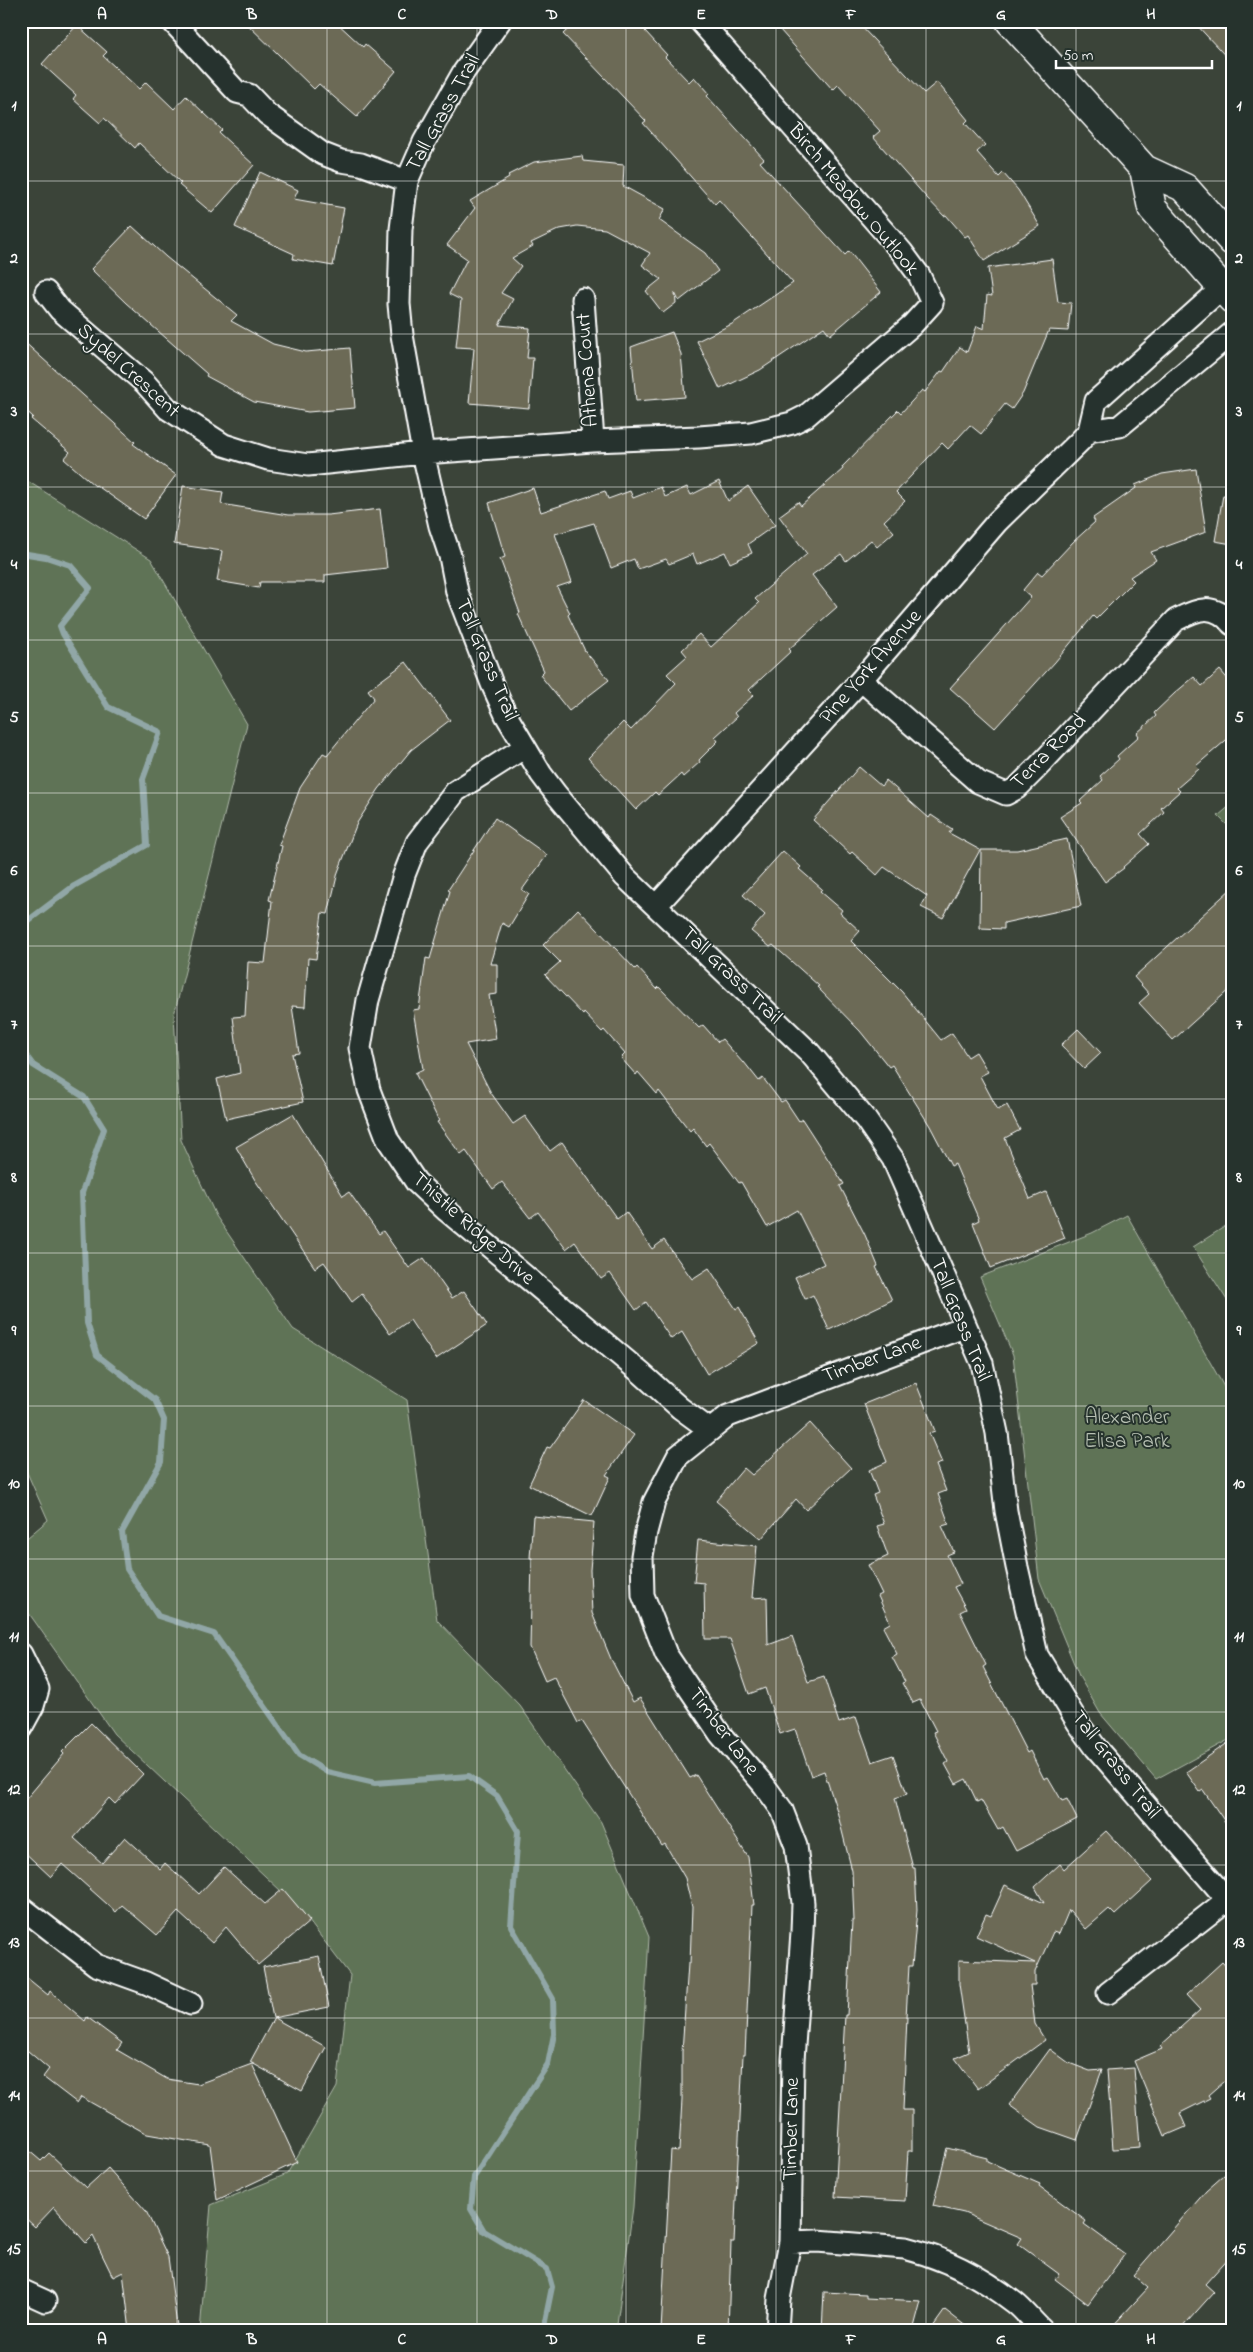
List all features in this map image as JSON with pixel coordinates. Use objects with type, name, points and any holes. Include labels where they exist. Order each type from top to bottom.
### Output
[{"type":"main road","points":[[1010,21],[1144,169],[1185,188],[1232,241]]},
{"type":"main road","points":[[1144,169],[1152,208],[1228,288]]},
{"type":"street","points":[[172,21],[237,92],[249,95],[267,114],[323,154],[341,161],[361,164],[407,181]]},
{"type":"street","name":"Tall Grass Trail","points":[[500,21],[483,43],[443,106],[407,181],[401,229],[399,304],[423,453],[440,526],[450,556],[457,592],[492,684],[525,747],[556,794],[625,877],[803,1046],[839,1085],[893,1159],[964,1327],[982,1363],[991,1398],[1006,1511],[1024,1605],[1037,1655],[1096,1748],[1229,1902]]},
{"type":"street","name":"Birch Meadow Outlook","points":[[423,453],[593,441],[734,434],[792,423],[806,416],[912,325],[932,303],[919,275],[902,252],[700,21]]},
{"type":"street","name":"Pine York Avenue","points":[[656,906],[861,680],[997,522],[1068,454],[1089,431],[1096,401],[1228,288]]},
{"type":"street","name":"Sydel Crescent","points":[[46,292],[60,310],[145,383],[168,409],[224,445],[268,459],[308,465],[423,453]]},
{"type":"street","name":"Athena Court","points":[[583,299],[593,441]]},
{"type":"street","points":[[1089,431],[1120,426],[1232,333]]},
{"type":"street","name":"Terra Road","points":[[861,680],[978,782],[1006,794],[1017,788],[1035,770],[1176,620],[1187,614],[1209,608],[1223,614],[1232,624]]},
{"type":"street","name":"Thistle Ridge Drive","points":[[525,747],[456,791],[418,842],[404,875],[368,1000],[360,1048],[369,1090],[388,1140],[416,1182],[446,1211],[500,1253],[680,1408],[710,1430]]},
{"type":"street","name":"Timber Lane","points":[[777,2331],[780,2299],[790,2242],[793,2060],[803,1903],[796,1846],[782,1810],[764,1785],[720,1734],[666,1654],[643,1595],[642,1556],[654,1502],[678,1456],[728,1416],[964,1327]]},
{"type":"street","points":[[21,1654],[38,1689],[33,1706],[21,1728]]},
{"type":"street","points":[[1108,1993],[1229,1902]]},
{"type":"street","points":[[21,1908],[96,1965],[146,1983],[191,2004]]},
{"type":"street","points":[[790,2242],[817,2241],[905,2248],[918,2251],[981,2280],[1018,2305],[1043,2331]]},
{"type":"street","points":[[21,2290],[45,2301]]},
{"type":"green space","points":[[21,477],[151,559],[247,724],[174,1015],[181,1140],[216,1216],[293,1329],[407,1400],[437,1620],[520,1706],[601,1822],[649,1937],[633,2207],[616,2331],[200,2331],[211,2205],[287,2174],[337,2087],[350,1975],[299,1908],[114,1734],[21,1602],[21,1543],[48,1520],[21,1459]]},
{"type":"green space","points":[[1232,804],[1232,830],[1218,816]]},
{"type":"green space","name":"Alexander Elisa Park","points":[[1127,1215],[1232,1401],[1232,1738],[1156,1779],[1100,1713],[1080,1678],[1039,1579],[1013,1355],[980,1277],[1092,1233]]},
{"type":"green space","points":[[1232,1222],[1232,1308],[1193,1247]]},
{"type":"building","points":[[244,21],[335,21],[363,47],[365,44],[396,71],[357,117],[319,84],[314,89]]},
{"type":"building","points":[[577,21],[656,21],[645,31],[667,55],[665,57],[689,82],[694,77],[709,94],[707,96],[764,159],[760,162],[845,255],[849,251],[881,292],[830,335],[824,327],[760,370],[720,389],[697,341],[732,324],[793,283],[719,200],[715,204],[643,123],[646,121],[563,34]]},
{"type":"building","points":[[772,21],[856,21],[924,93],[937,82],[968,120],[965,123],[985,145],[977,152],[999,177],[1003,173],[1018,190],[1040,226],[984,261],[968,235],[965,237],[946,215],[944,216],[873,137],[880,131],[838,85],[833,90]]},
{"type":"building","points":[[1193,21],[1232,21],[1232,63]]},
{"type":"building","points":[[77,25],[107,52],[103,56],[139,89],[146,82],[174,109],[186,96],[222,130],[219,133],[254,165],[212,213],[179,185],[181,183],[139,143],[135,148],[104,118],[100,123],[73,99],[76,95],[42,64]]},
{"type":"building","points":[[582,156],[583,161],[624,165],[623,186],[665,209],[659,220],[705,253],[718,271],[679,301],[675,293],[676,303],[663,313],[646,291],[661,279],[642,265],[650,253],[605,229],[577,226],[560,229],[531,243],[533,246],[512,258],[521,266],[501,293],[513,299],[499,325],[530,328],[527,358],[533,358],[529,408],[469,403],[474,348],[456,347],[461,300],[449,294],[467,259],[447,245],[475,208],[470,201],[509,178],[508,175],[534,162]]},
{"type":"building","points":[[260,172],[298,190],[294,199],[344,208],[333,266],[293,259],[294,254],[235,227]]},
{"type":"building","points":[[132,226],[166,257],[237,315],[231,321],[273,344],[306,352],[350,348],[355,408],[308,412],[254,402],[206,376],[207,374],[126,303],[91,269]]},
{"type":"building","points":[[1052,259],[1058,302],[1071,303],[1068,331],[1049,330],[1023,393],[1012,409],[1005,404],[981,434],[970,425],[948,449],[942,443],[896,492],[905,501],[884,521],[894,532],[877,547],[871,540],[846,561],[841,554],[812,575],[837,607],[789,649],[791,651],[749,690],[754,695],[734,713],[737,717],[715,737],[718,741],[699,760],[700,762],[683,777],[681,774],[658,795],[655,792],[636,810],[588,758],[623,722],[631,730],[676,683],[667,674],[687,656],[682,650],[699,634],[711,647],[759,603],[755,599],[807,554],[779,516],[798,502],[801,506],[843,469],[842,467],[898,410],[901,413],[922,390],[925,392],[941,371],[943,372],[960,347],[967,352],[977,326],[984,329],[987,295],[992,296],[988,268]]},
{"type":"building","points":[[672,332],[681,354],[685,397],[636,401],[631,347]]},
{"type":"building","points":[[21,339],[135,442],[133,444],[176,475],[144,519],[95,486],[64,459],[70,452],[31,419],[33,417],[21,406]]},
{"type":"building","points":[[1196,469],[1206,532],[1151,552],[1156,560],[1130,577],[1134,581],[1096,619],[1093,616],[1055,662],[995,728],[950,688],[1031,597],[1023,590],[1038,572],[1042,575],[1095,522],[1093,518],[1136,488],[1135,485],[1162,474]]},
{"type":"building","points":[[719,481],[728,501],[748,486],[775,525],[748,544],[752,553],[730,563],[725,552],[697,564],[693,554],[669,564],[666,559],[638,569],[634,559],[611,568],[594,523],[555,534],[572,582],[557,587],[585,651],[609,680],[569,711],[540,675],[544,671],[518,614],[520,613],[500,559],[505,557],[489,503],[533,488],[541,512],[605,491],[608,499],[630,491],[633,498],[661,487],[665,497],[687,487],[691,495]]},
{"type":"building","points":[[183,486],[223,492],[221,504],[288,515],[328,515],[380,509],[387,568],[325,575],[325,582],[260,582],[259,588],[217,581],[222,551],[174,544]]},
{"type":"building","points":[[1223,495],[1232,496],[1232,544],[1215,541]]},
{"type":"building","points":[[406,662],[450,720],[411,750],[379,789],[357,823],[338,872],[328,914],[322,913],[316,959],[308,958],[305,1007],[292,1006],[299,1053],[292,1054],[303,1102],[226,1119],[217,1079],[240,1073],[233,1017],[245,1016],[248,962],[265,963],[272,901],[269,900],[282,846],[279,845],[300,788],[323,753],[327,755],[374,698],[368,690]]},
{"type":"building","points":[[1220,670],[1232,684],[1232,735],[1196,766],[1199,769],[1177,788],[1180,791],[1161,808],[1164,812],[1140,834],[1149,844],[1124,868],[1105,882],[1060,817],[1082,803],[1080,801],[1103,780],[1100,776],[1119,759],[1117,756],[1139,736],[1137,733],[1156,716],[1154,713],[1175,693],[1194,677],[1202,686]]},
{"type":"building","points":[[859,767],[881,786],[886,780],[929,818],[931,815],[952,829],[949,833],[980,850],[943,918],[921,907],[927,896],[884,867],[877,875],[852,852],[850,854],[813,820]]},
{"type":"building","points":[[495,818],[547,855],[522,890],[529,894],[509,927],[502,923],[490,964],[497,964],[497,994],[489,995],[496,1039],[466,1044],[491,1093],[513,1124],[525,1116],[550,1151],[562,1142],[617,1219],[626,1212],[652,1249],[664,1240],[692,1279],[709,1268],[736,1309],[739,1307],[759,1343],[707,1374],[682,1332],[671,1339],[646,1302],[636,1310],[610,1273],[601,1279],[575,1242],[566,1249],[538,1212],[530,1218],[502,1182],[493,1189],[466,1151],[461,1155],[437,1122],[439,1121],[415,1073],[423,1069],[413,1010],[419,1009],[426,958],[430,959],[450,891],[448,890]]},
{"type":"building","points":[[1067,839],[1081,906],[1004,923],[1004,929],[980,928],[981,850],[1017,850]]},
{"type":"building","points":[[783,851],[801,867],[799,869],[822,889],[820,891],[842,910],[840,913],[860,931],[851,941],[902,992],[941,1040],[952,1033],[968,1057],[976,1052],[988,1072],[980,1076],[998,1110],[1007,1105],[1020,1130],[1005,1138],[1030,1199],[1046,1192],[1065,1238],[991,1268],[973,1223],[979,1220],[955,1164],[951,1166],[930,1126],[892,1065],[889,1067],[860,1031],[817,987],[819,986],[773,945],[770,947],[751,931],[765,915],[743,895]]},
{"type":"building","points":[[1232,888],[1232,987],[1173,1040],[1139,1003],[1149,994],[1134,977]]},
{"type":"building","points":[[578,909],[635,969],[637,967],[657,989],[659,987],[699,1028],[703,1025],[718,1042],[722,1039],[759,1081],[763,1078],[781,1102],[785,1100],[799,1121],[802,1119],[844,1184],[840,1186],[865,1235],[878,1266],[876,1267],[892,1300],[829,1330],[813,1295],[805,1299],[795,1277],[824,1264],[797,1210],[767,1227],[741,1182],[739,1183],[709,1143],[706,1146],[693,1128],[690,1131],[659,1091],[657,1094],[638,1072],[636,1075],[621,1058],[625,1054],[604,1030],[602,1032],[584,1013],[583,1015],[545,975],[560,962],[543,945]]},
{"type":"building","points":[[1078,1029],[1101,1053],[1084,1069],[1061,1045]]},
{"type":"building","points":[[293,1114],[343,1196],[349,1192],[379,1234],[383,1231],[409,1268],[424,1258],[452,1298],[464,1291],[487,1325],[436,1359],[410,1320],[390,1334],[362,1294],[352,1302],[324,1262],[315,1268],[255,1180],[236,1147]]},
{"type":"building","points":[[916,1383],[935,1431],[929,1433],[942,1463],[936,1465],[946,1491],[938,1494],[949,1524],[942,1526],[954,1552],[947,1555],[961,1584],[954,1587],[966,1609],[960,1612],[986,1665],[983,1667],[1027,1753],[1030,1751],[1044,1779],[1048,1777],[1062,1801],[1067,1799],[1077,1819],[1016,1851],[1003,1827],[998,1830],[981,1800],[977,1802],[966,1779],[956,1784],[945,1764],[948,1762],[933,1732],[936,1731],[920,1700],[913,1703],[902,1683],[905,1682],[892,1657],[897,1654],[883,1627],[890,1623],[878,1596],[882,1594],[868,1565],[888,1556],[877,1526],[884,1524],[873,1495],[878,1493],[869,1470],[887,1462],[864,1404]]},
{"type":"building","points":[[584,1400],[634,1435],[606,1475],[610,1477],[592,1516],[529,1485],[547,1447],[550,1448]]},
{"type":"building","points":[[810,1423],[851,1468],[806,1510],[796,1499],[761,1539],[716,1501],[744,1468],[752,1475]]},
{"type":"building","points":[[533,1516],[594,1522],[590,1570],[592,1613],[611,1659],[633,1702],[640,1698],[690,1778],[696,1775],[748,1857],[754,1905],[752,1905],[745,2055],[743,2055],[734,2242],[731,2242],[728,2331],[661,2331],[671,2150],[679,2151],[682,2052],[688,1964],[690,1964],[692,1907],[685,1878],[665,1844],[662,1846],[582,1721],[578,1723],[554,1677],[545,1681],[530,1647],[532,1558],[530,1558]]},
{"type":"building","points":[[698,1540],[757,1546],[752,1598],[767,1597],[768,1645],[792,1636],[808,1682],[824,1677],[839,1723],[856,1717],[872,1762],[893,1755],[907,1794],[895,1798],[913,1868],[915,1868],[917,1910],[912,1966],[909,1966],[906,2017],[903,2110],[912,2110],[912,2151],[908,2151],[905,2201],[835,2197],[845,2015],[847,2015],[852,1921],[854,1921],[852,1871],[837,1811],[824,1771],[811,1776],[795,1729],[780,1734],[765,1688],[749,1694],[730,1639],[705,1639],[704,1583],[694,1582]]},
{"type":"building","points":[[91,1723],[143,1774],[115,1804],[109,1798],[74,1838],[102,1863],[125,1837],[160,1869],[165,1863],[199,1894],[224,1867],[265,1904],[283,1889],[310,1921],[258,1965],[226,1927],[212,1943],[178,1912],[157,1935],[122,1905],[116,1912],[62,1864],[51,1877],[21,1849],[21,1805],[64,1754],[62,1752]]},
{"type":"building","points":[[1232,1740],[1232,1832],[1203,1790],[1200,1792],[1186,1772]]},
{"type":"building","points":[[1106,1831],[1152,1881],[1115,1915],[1109,1909],[1086,1929],[1069,1910],[1059,1934],[1053,1932],[1035,1972],[1035,1985],[1030,1985],[1035,2024],[1045,2040],[978,2089],[955,2058],[969,2052],[959,1984],[959,1960],[1035,1963],[976,1936],[986,1914],[991,1916],[1005,1885],[1044,1903],[1035,1887],[1060,1864],[1064,1869]]},
{"type":"building","points":[[319,1956],[329,2007],[273,2018],[263,1967]]},
{"type":"building","points":[[1222,1962],[1232,1973],[1232,2074],[1208,2095],[1210,2098],[1180,2113],[1186,2127],[1165,2136],[1134,2061],[1162,2049],[1160,2046],[1200,2010],[1186,1995]]},
{"type":"building","points":[[21,1973],[48,1995],[50,1991],[85,2021],[87,2017],[122,2043],[117,2050],[167,2079],[198,2084],[252,2064],[297,2162],[217,2200],[210,2145],[147,2134],[81,2097],[77,2103],[43,2077],[49,2069],[21,2045]]},
{"type":"building","points":[[274,2018],[326,2047],[302,2091],[250,2062]]},
{"type":"building","points":[[1050,2049],[1069,2063],[1090,2071],[1102,2070],[1077,2140],[1040,2127],[1009,2105]]},
{"type":"building","points":[[1134,2068],[1140,2147],[1113,2149],[1107,2070]]},
{"type":"building","points":[[21,2144],[41,2161],[49,2153],[86,2188],[108,2168],[146,2211],[168,2257],[177,2326],[130,2331],[123,2272],[113,2277],[93,2236],[86,2243],[54,2207],[35,2227],[21,2214]]},
{"type":"building","points":[[947,2148],[987,2158],[987,2161],[1040,2184],[1039,2186],[1086,2221],[1084,2224],[1125,2254],[1088,2304],[1055,2279],[1059,2274],[1018,2244],[1022,2238],[964,2213],[933,2206]]},
{"type":"building","points":[[1232,2168],[1232,2254],[1205,2284],[1214,2292],[1179,2331],[1108,2331],[1148,2288],[1133,2275],[1206,2191]]},
{"type":"building","points":[[824,2292],[866,2294],[866,2298],[921,2301],[913,2331],[822,2331]]},
{"type":"building","points":[[945,2310],[972,2331],[930,2331]]},
{"type":"waterway","points":[[21,553],[46,557],[70,565],[90,588],[60,626],[63,634],[108,707],[160,732],[143,779],[147,845],[74,886],[21,926]]},
{"type":"waterway","points":[[21,1049],[33,1065],[84,1097],[104,1129],[82,1193],[87,1323],[97,1355],[155,1400],[164,1420],[161,1462],[122,1532],[127,1569],[158,1616],[214,1634],[299,1755],[327,1772],[375,1783],[469,1776],[497,1796],[518,1831],[511,1926],[553,1999],[554,2034],[548,2064],[474,2177],[471,2209],[484,2231],[547,2269],[552,2287],[543,2331]]}]
